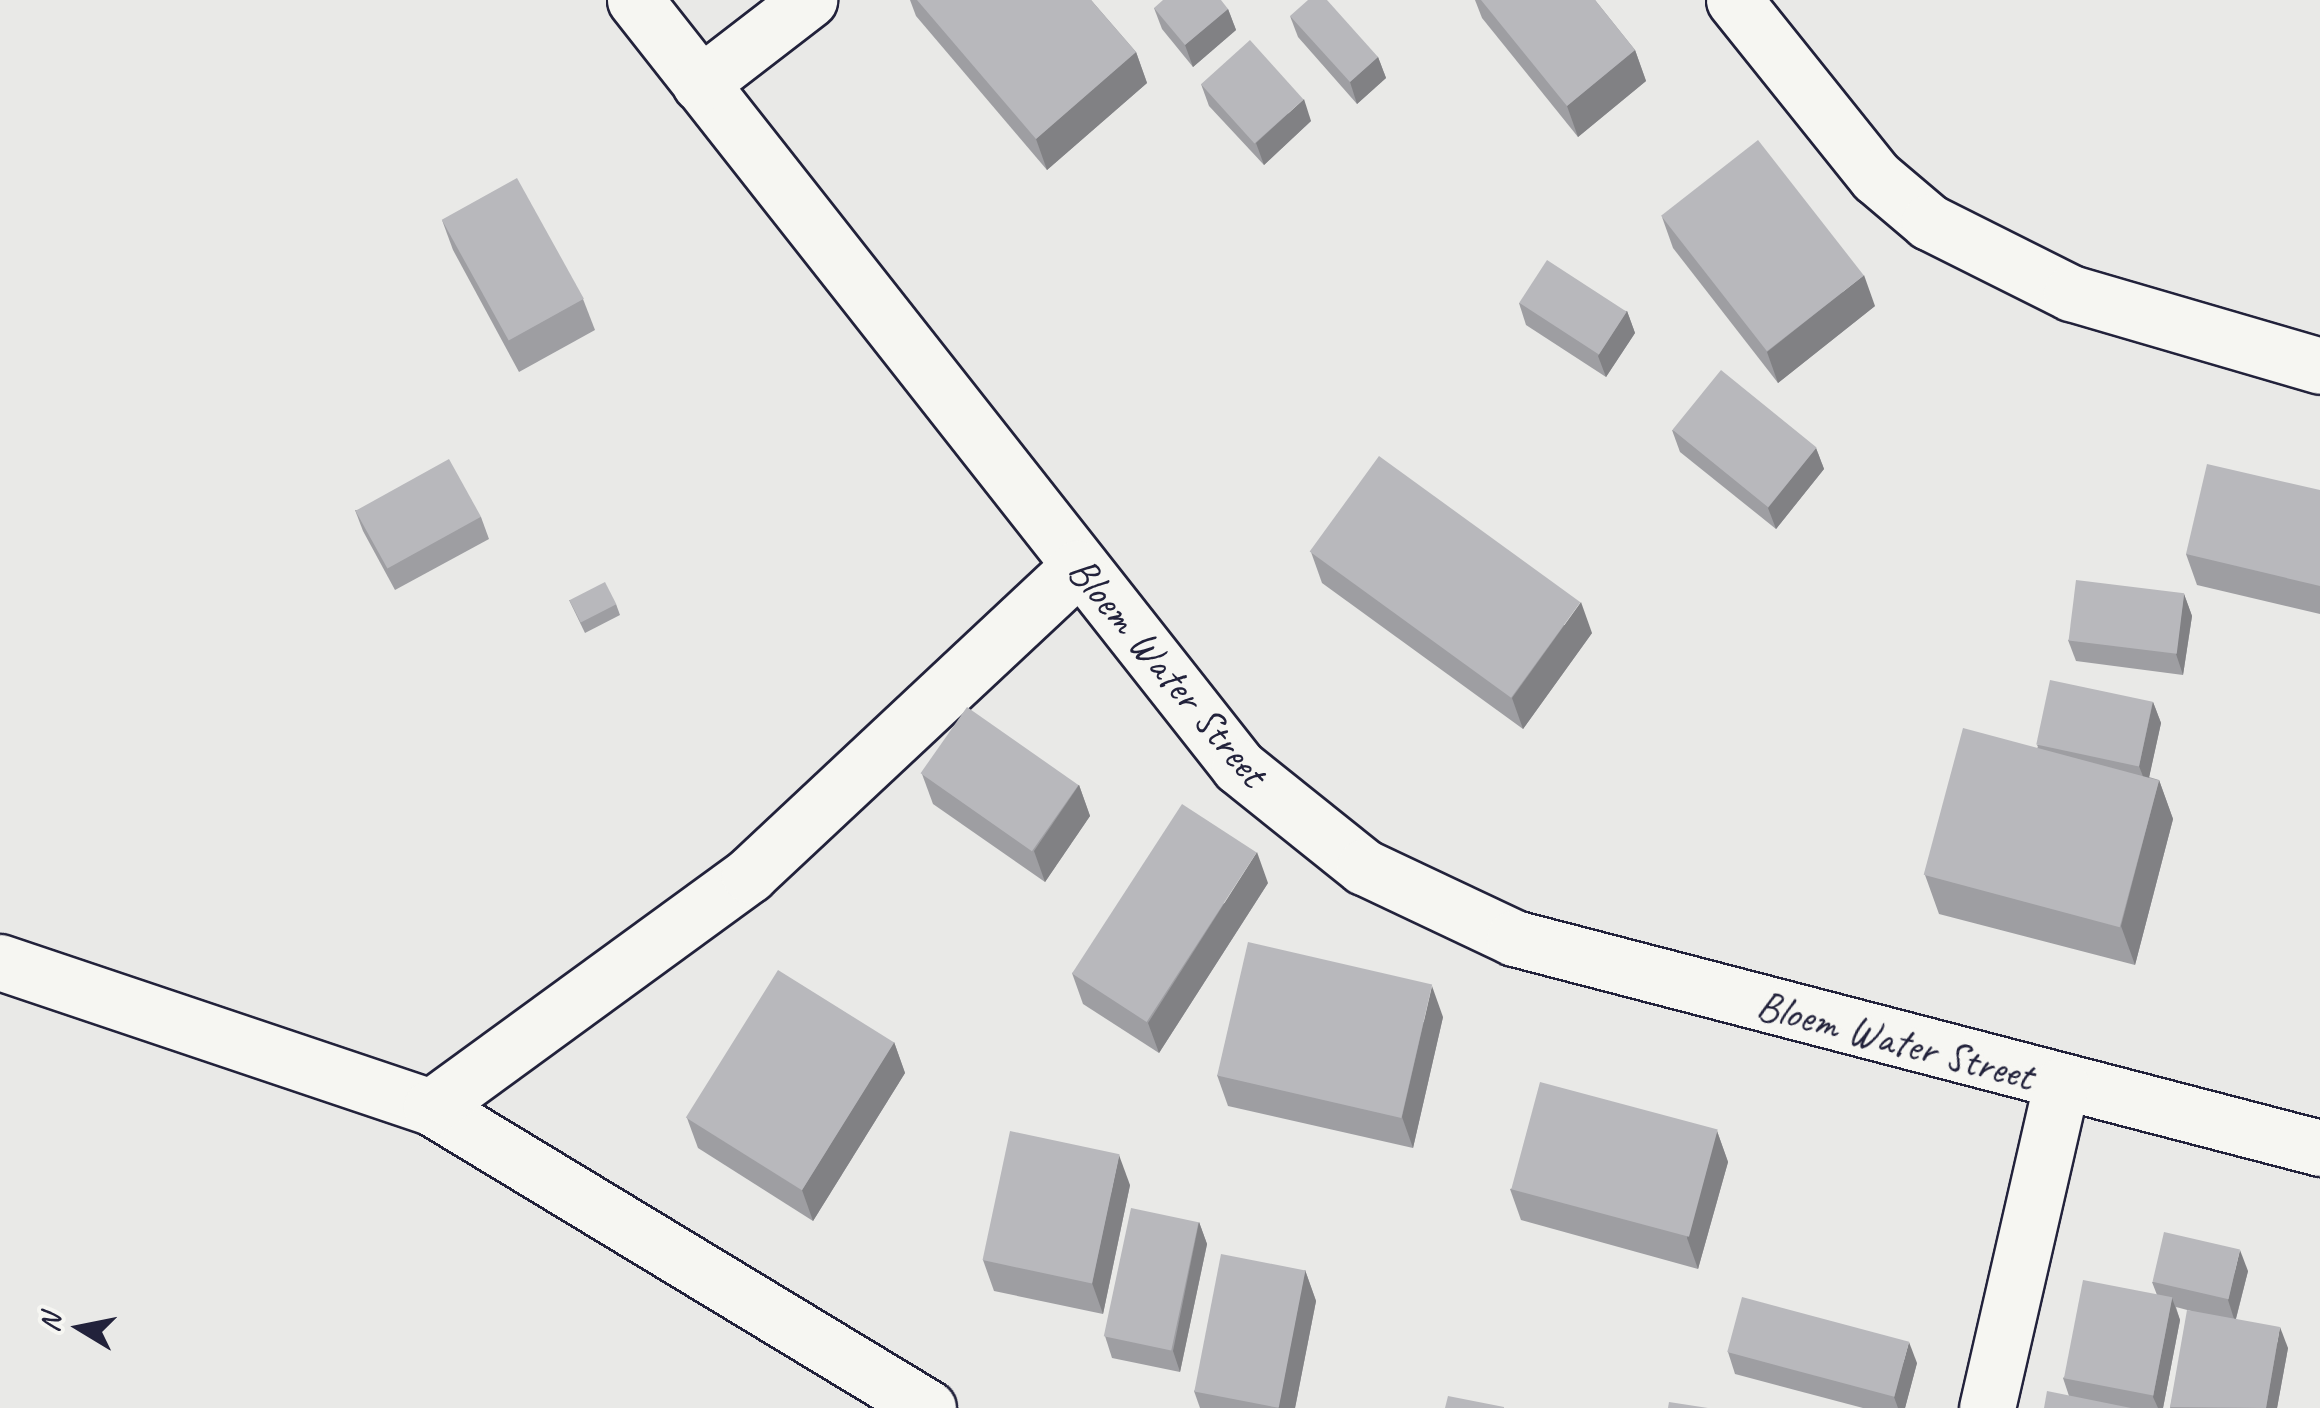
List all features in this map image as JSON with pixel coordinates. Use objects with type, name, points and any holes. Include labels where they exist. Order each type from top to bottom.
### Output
[{"type":"street","name":"Bloem Water Street","points":[[635,0],[1077,568],[1239,766],[1364,867],[1436,907],[1514,938],[2061,1086],[2320,1148]]},
{"type":"street","points":[[700,84],[810,0]]},
{"type":"street","points":[[1734,0],[1876,177],[1929,222],[2071,293],[2320,366]]},
{"type":"street","points":[[432,1107],[750,875],[1077,568]]},
{"type":"street","points":[[0,962],[432,1107],[928,1408]]},
{"type":"street","points":[[1987,1408],[2061,1086]]},
{"type":"building","points":[[917,0],[1091,0],[1136,52],[1036,139]]},
{"type":"building","points":[[1163,0],[1221,0],[1228,9],[1185,45],[1154,8]]},
{"type":"building","points":[[1308,0],[1327,0],[1378,57],[1350,82],[1290,16]]},
{"type":"building","points":[[1481,0],[1595,0],[1635,50],[1567,106]]},
{"type":"building","points":[[1250,40],[1304,99],[1254,144],[1201,84]]},
{"type":"building","points":[[1758,140],[1864,276],[1767,351],[1661,216]]},
{"type":"building","points":[[517,178],[584,299],[509,340],[442,220]]},
{"type":"building","points":[[1547,260],[1627,312],[1599,355],[1519,303]]},
{"type":"building","points":[[1721,370],[1817,447],[1768,507],[1673,430]]},
{"type":"building","points":[[1379,456],[1580,602],[1511,698],[1310,551]]},
{"type":"building","points":[[449,459],[481,517],[387,569],[355,511]]},
{"type":"building","points":[[2207,464],[2320,490],[2320,586],[2186,554]]},
{"type":"building","points":[[2076,580],[2184,593],[2177,654],[2069,641]]},
{"type":"building","points":[[605,582],[616,604],[581,622],[569,600]]},
{"type":"building","points":[[2050,680],[2153,702],[2139,766],[2036,745]]},
{"type":"building","points":[[967,707],[1078,785],[1032,851],[921,773]]},
{"type":"building","points":[[1963,728],[2159,781],[2120,927],[1924,875]]},
{"type":"building","points":[[1182,804],[1257,852],[1147,1022],[1072,973]]},
{"type":"building","points":[[1248,942],[1432,985],[1401,1118],[1217,1075]]},
{"type":"building","points":[[778,970],[894,1043],[802,1190],[686,1118]]},
{"type":"building","points":[[1540,1082],[1718,1130],[1689,1237],[1511,1189]]},
{"type":"building","points":[[1010,1131],[1120,1154],[1092,1283],[983,1260]]},
{"type":"building","points":[[1131,1208],[1198,1222],[1171,1350],[1104,1336]]},
{"type":"building","points":[[2164,1232],[2240,1250],[2229,1299],[2153,1282]]},
{"type":"building","points":[[1221,1254],[1305,1270],[1279,1408],[1194,1391]]},
{"type":"building","points":[[2083,1280],[2172,1297],[2153,1396],[2064,1378]]},
{"type":"building","points":[[1742,1297],[1909,1342],[1894,1397],[1727,1352]]},
{"type":"building","points":[[2187,1310],[2280,1327],[2266,1408],[2170,1407]]},
{"type":"building","points":[[2047,1391],[2131,1408],[2044,1408]]},
{"type":"building","points":[[1448,1396],[1504,1407],[1504,1408],[1445,1408]]},
{"type":"building","points":[[1669,1402],[1708,1408],[1668,1408]]}]
